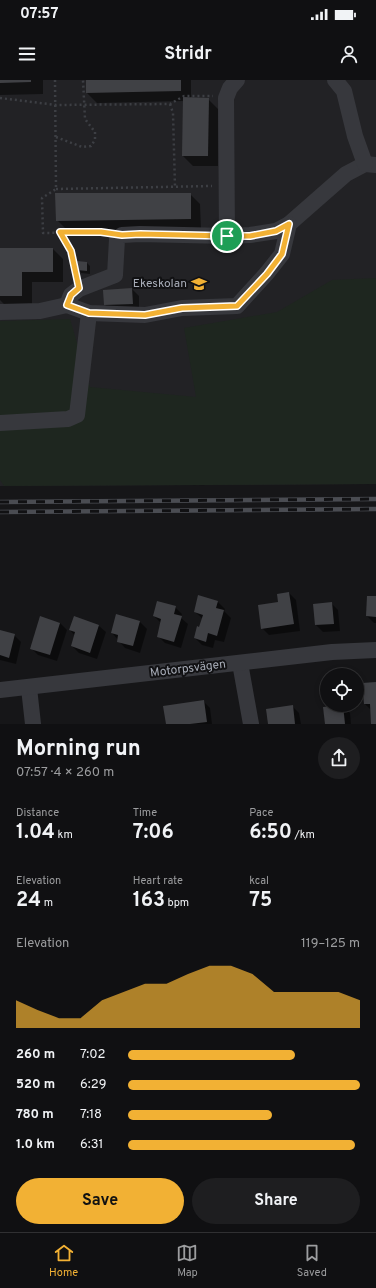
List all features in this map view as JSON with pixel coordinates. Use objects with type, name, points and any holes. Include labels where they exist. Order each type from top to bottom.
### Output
[{"type":"street","points":[[227,236],[227,96],[230,88],[237,80]]},
{"type":"street","points":[[67,305],[71,295],[79,288],[115,275],[117,239],[122,235],[250,236],[276,231],[289,224],[346,174],[371,165],[355,136],[344,91],[335,80]]},
{"type":"street","points":[[0,312],[40,311],[67,305],[89,313],[145,315],[182,308],[237,306],[267,274],[282,254],[289,224]]},
{"type":"street","points":[[0,423],[68,419],[77,415],[89,313]]},
{"type":"street","name":"Motorpsvägen","points":[[0,690],[29,688],[332,652],[376,650]]},
{"type":"street","points":[[240,663],[251,724]]},
{"type":"street","points":[[29,688],[33,724]]},
{"type":"path","points":[[55,80],[56,189]]},
{"type":"path","points":[[56,137],[82,147],[91,146],[95,140],[95,132],[84,119],[83,80]]},
{"type":"path","points":[[0,98],[56,105],[170,104],[184,96],[227,96]]},
{"type":"path","points":[[170,104],[173,113],[175,187]]},
{"type":"path","points":[[122,235],[101,232],[43,233],[42,198],[56,189],[226,186]]},
{"type":"path","points":[[60,232],[71,251],[79,288]]},
{"type":"shaded area","name":"Ekeskolan","points":[[0,80],[376,80],[376,484],[0,486]]},
{"type":"shaded area","points":[[376,278],[376,484],[4,486],[0,480],[0,321],[70,319],[90,387],[196,397],[184,328],[277,312],[332,280]]},
{"type":"building","points":[[0,80],[31,80],[31,82],[0,83]]},
{"type":"building","points":[[86,80],[181,80],[181,91],[86,93]]},
{"type":"building","points":[[183,97],[209,98],[208,156],[182,156]]},
{"type":"building","points":[[55,193],[191,193],[191,219],[56,221]]},
{"type":"building","points":[[0,248],[53,248],[53,272],[22,272],[22,296],[0,296]]},
{"type":"building","points":[[77,261],[87,262],[87,271],[77,270]]},
{"type":"building","points":[[132,288],[133,304],[104,305],[103,290]]},
{"type":"building","points":[[289,592],[294,624],[261,629],[258,605],[278,602],[277,594]]},
{"type":"building","points":[[198,595],[218,601],[216,608],[224,610],[217,636],[208,633],[206,642],[194,638],[197,626],[199,627],[203,615],[194,612]]},
{"type":"building","points":[[367,596],[376,596],[376,617],[366,616]]},
{"type":"building","points":[[157,601],[176,606],[174,614],[182,616],[174,642],[157,637],[161,619],[153,616]]},
{"type":"building","points":[[332,602],[334,624],[315,625],[313,604]]},
{"type":"building","points":[[116,614],[140,621],[133,646],[117,642],[118,635],[111,633]]},
{"type":"building","points":[[40,616],[60,623],[50,655],[30,649]]},
{"type":"building","points":[[74,616],[99,625],[90,653],[71,646],[75,632],[69,630]]},
{"type":"building","points":[[0,630],[15,634],[9,658],[0,655]]},
{"type":"building","points":[[376,682],[376,724],[371,724],[370,704],[364,704],[364,683]]},
{"type":"building","points":[[204,700],[207,722],[166,724],[163,706]]},
{"type":"building","points":[[293,705],[295,724],[268,724],[266,709]]},
{"type":"building","points":[[324,712],[344,712],[345,724],[325,724]]},
{"type":"railway","points":[[0,502],[376,499]]},
{"type":"railway","points":[[0,512],[376,509]]},
{"type":"place","name":"Ekeskolan","points":[[199,284]]},
{"type":"route","points":[[289,224],[282,254],[267,274],[237,306],[182,308],[145,315],[89,313],[67,305],[71,295],[79,288],[71,251],[60,232],[101,232],[122,235],[227,236],[250,236],[276,231],[289,224]]}]
